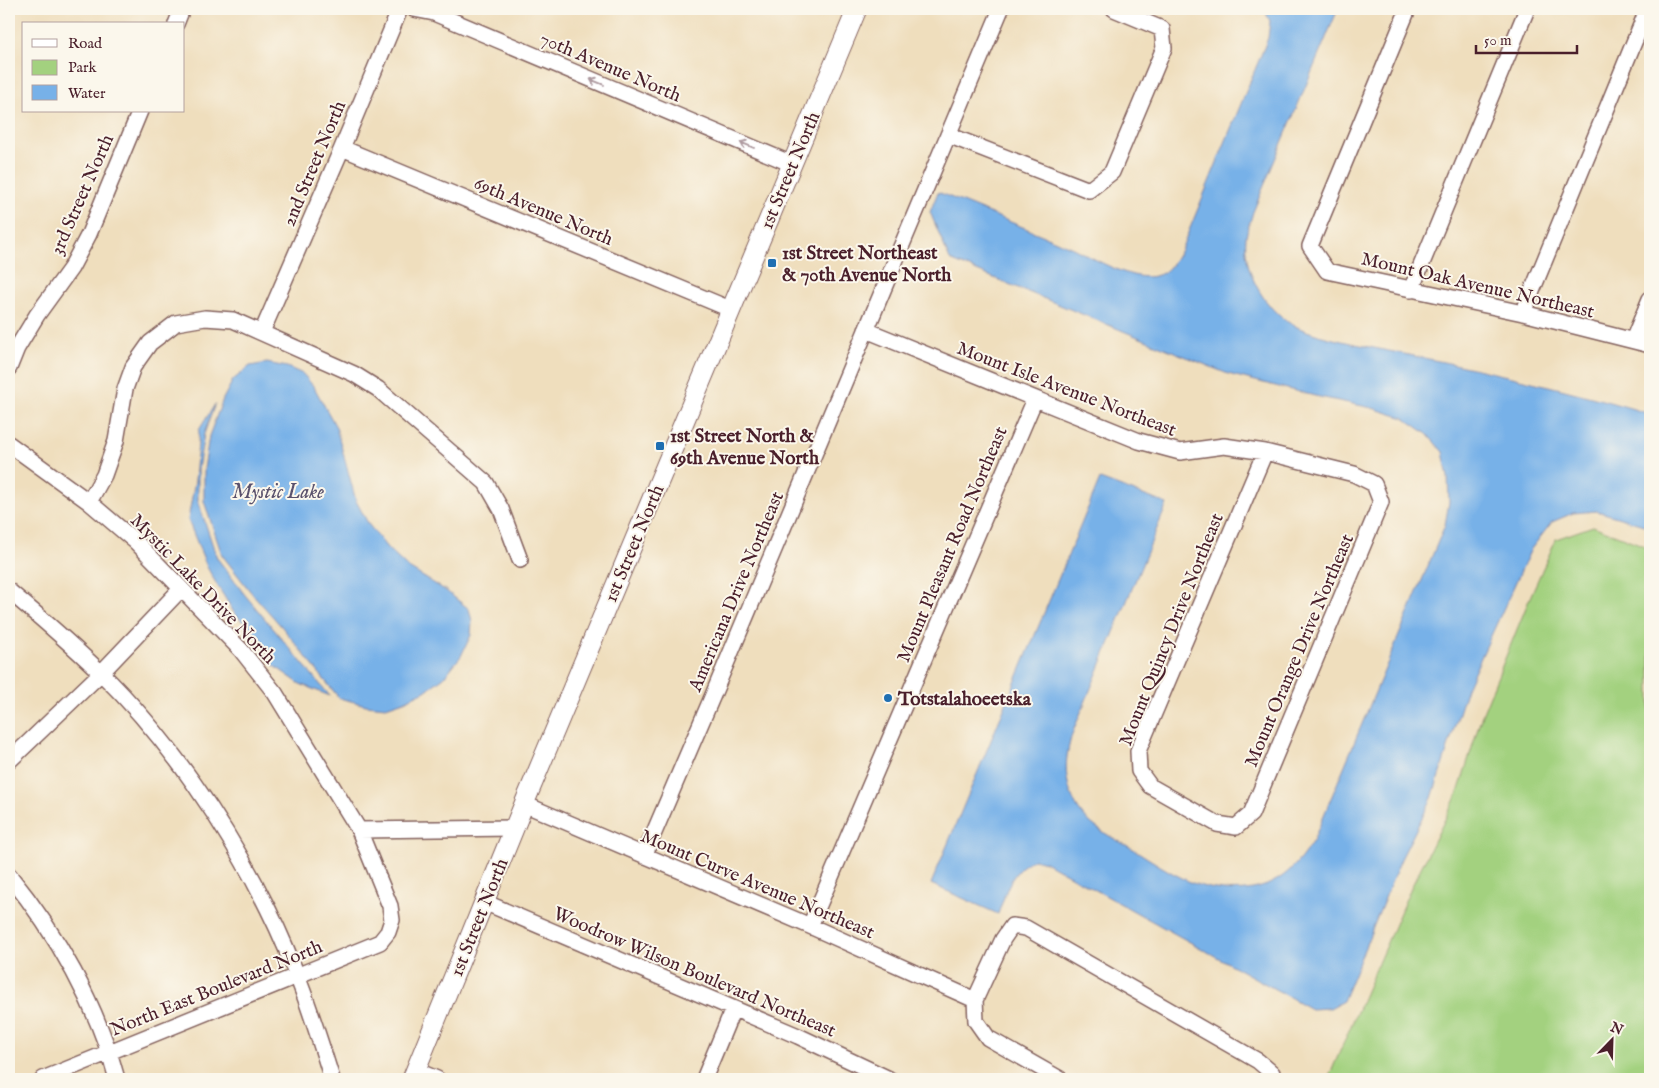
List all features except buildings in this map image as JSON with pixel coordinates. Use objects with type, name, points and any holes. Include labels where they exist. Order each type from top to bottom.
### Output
[{"type":"street","points":[[177,22],[182,9]]},
{"type":"street","name":"2nd Street North","points":[[262,332],[400,9]]},
{"type":"street","name":"70th Avenue North","points":[[414,9],[434,13],[792,164]]},
{"type":"street","name":"1st Street North","points":[[414,1075],[514,828],[857,9]]},
{"type":"street","name":"Americana Drive Northeast","points":[[644,856],[1001,9]]},
{"type":"street","points":[[948,135],[1090,190],[1112,172],[1164,48],[1162,29],[1114,9]]},
{"type":"street","name":"Mount Oak Avenue Northeast","points":[[1408,9],[1310,246],[1327,271],[1523,313],[1650,345]]},
{"type":"street","points":[[1411,290],[1526,9]]},
{"type":"street","points":[[1523,313],[1646,14],[1646,9]]},
{"type":"street","name":"3rd Street North","points":[[9,368],[17,348],[70,268],[89,234],[140,112]]},
{"type":"street","name":"69th Avenue North","points":[[342,148],[730,309]]},
{"type":"street","points":[[1633,340],[1650,299]]},
{"type":"street","points":[[89,502],[104,476],[116,441],[125,389],[133,367],[150,343],[176,323],[205,318],[233,320],[354,374],[378,389],[486,483],[501,509],[520,560]]},
{"type":"street","name":"Mount Isle Avenue Northeast","points":[[866,330],[1139,441],[1180,452],[1224,446],[1265,452],[1354,474],[1374,484]]},
{"type":"street","name":"Mount Pleasant Road Northeast","points":[[810,926],[1035,399]]},
{"type":"street","name":"Mystic Lake Drive North","points":[[9,444],[89,502],[136,542],[241,650],[275,693],[359,830],[390,906],[392,920]]},
{"type":"street","name":"Mount Quincy Drive Northeast","points":[[1236,827],[1218,824],[1150,786],[1139,771],[1138,751],[1265,452]]},
{"type":"street","name":"Mount Orange Drive Northeast","points":[[1236,827],[1251,814],[1382,502],[1374,484]]},
{"type":"street","points":[[9,761],[101,673],[181,589]]},
{"type":"street","points":[[9,591],[101,673],[152,729],[194,784],[230,841],[268,909],[297,975],[332,1079]]},
{"type":"street","name":"Mount Curve Avenue Northeast","points":[[524,804],[810,926],[975,1000]]},
{"type":"street","points":[[359,830],[514,828]]},
{"type":"street","points":[[9,875],[48,929],[81,986],[110,1052],[117,1079]]},
{"type":"street","name":"Woodrow Wilson Boulevard Northeast","points":[[484,902],[734,1008],[889,1079]]},
{"type":"street","name":"North East Boulevard North","points":[[43,1079],[380,942],[388,932],[392,920]]},
{"type":"street","points":[[1060,1079],[988,1038],[976,1021],[975,1000],[1003,939],[1012,926],[1026,928],[1258,1061],[1272,1073],[1273,1079]]},
{"type":"street","points":[[704,1079],[734,1008]]},
{"type":"street","points":[[414,1075],[437,1079]]},
{"type":"green space","points":[[1593,526],[1650,548],[1650,1079],[1328,1079],[1408,894],[1458,793],[1482,715],[1556,539]]},
{"type":"water","points":[[1264,9],[1338,9],[1253,212],[1247,234],[1246,248],[1250,270],[1259,291],[1273,309],[1281,317],[1301,329],[1326,337],[1510,377],[1581,394],[1650,414],[1650,527],[1597,511],[1573,513],[1552,522],[1531,549],[1467,688],[1432,798],[1401,859],[1343,1001],[1330,1008],[1311,1009],[1045,862],[1034,859],[1014,875],[998,914],[931,884],[1100,479],[1167,504],[1072,734],[1066,768],[1070,792],[1079,810],[1100,830],[1181,878],[1201,886],[1219,890],[1254,889],[1278,880],[1306,852],[1314,839],[1445,525],[1449,502],[1448,477],[1443,452],[1427,434],[1404,418],[1372,408],[1228,374],[950,260],[930,212],[938,192],[1066,245],[1122,271],[1145,277],[1155,276],[1164,272],[1171,266],[1181,250],[1268,38],[1270,21]]},
{"type":"water","name":"Mystic Lake","points":[[267,363],[287,367],[303,374],[314,387],[336,427],[356,501],[369,525],[388,549],[407,567],[445,590],[469,609],[472,621],[471,635],[461,656],[444,677],[425,691],[404,701],[386,707],[366,705],[339,698],[222,555],[204,501],[204,469],[209,436],[223,399],[233,380],[250,366]]},
{"type":"water","points":[[215,404],[204,434],[198,469],[198,501],[217,558],[245,595],[330,696],[300,684],[273,665],[262,640],[235,614],[217,585],[207,567],[188,520],[195,480],[199,430]]},
{"type":"place","name":"1st Street Northeast & 70th Avenue North","points":[[772,263]]},
{"type":"place","name":"1st Street North & 69th Avenue North","points":[[660,446]]},
{"type":"place","name":"Totstalahoeetska","points":[[888,698]]}]
